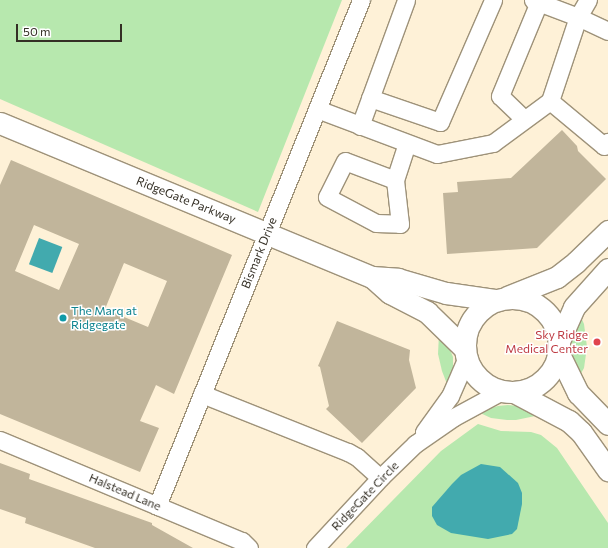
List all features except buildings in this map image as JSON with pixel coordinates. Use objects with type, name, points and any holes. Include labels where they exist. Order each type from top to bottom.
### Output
[{"type":"main road","name":"RidgeGate Parkway","points":[[0,123],[372,277],[398,279],[446,293],[501,299],[528,300],[537,305],[552,320],[559,346],[578,394],[608,424]]},
{"type":"main road","points":[[466,353],[466,332],[470,322],[485,305],[557,277],[576,262],[608,231]]},
{"type":"main road","points":[[508,391],[534,386],[543,380],[556,362],[559,346],[574,307],[608,270]]},
{"type":"main road","name":"RidgeGate Parkway","points":[[372,277],[390,293],[426,312],[466,353],[474,374],[482,382],[508,391],[569,421],[581,432],[608,470]]},
{"type":"street","name":"Bismark Drive","points":[[157,506],[361,0]]},
{"type":"street","points":[[360,126],[406,0]]},
{"type":"street","points":[[370,98],[440,122],[493,0]]},
{"type":"street","points":[[317,109],[437,154],[493,143],[550,101],[578,17],[588,0]]},
{"type":"street","points":[[524,119],[500,96],[536,1],[608,30]]},
{"type":"street","points":[[550,101],[604,146],[608,142]]},
{"type":"street","points":[[396,180],[345,160],[327,197],[376,223],[400,224],[396,180],[407,144]]},
{"type":"street","name":"RidgeGate Circle","points":[[415,444],[450,396],[466,353]]},
{"type":"street","name":"RidgeGate Circle","points":[[315,548],[380,478],[415,444],[448,421],[508,391]]},
{"type":"street","points":[[202,394],[348,452],[357,457],[380,478]]},
{"type":"street","name":"Halstead Lane","points":[[0,440],[242,541],[249,548]]},
{"type":"green space","points":[[0,0],[342,0],[258,212],[0,99]]},
{"type":"green space","points":[[580,315],[584,324],[587,347],[584,368],[579,377],[573,363],[572,342]]},
{"type":"green space","points":[[439,334],[449,347],[453,357],[453,371],[447,384],[438,354]]},
{"type":"green space","points":[[498,406],[518,406],[540,415],[516,420],[507,420],[491,418],[478,412]]},
{"type":"green space","points":[[478,424],[501,431],[531,432],[541,435],[557,448],[608,523],[608,548],[346,548],[441,451]]},
{"type":"water","points":[[39,238],[62,247],[52,273],[29,264]]},
{"type":"water","points":[[481,464],[500,467],[518,483],[522,493],[522,504],[517,529],[512,534],[488,539],[451,533],[437,525],[432,516],[432,507],[452,484],[461,475]]},
{"type":"place","name":"The Marq at Ridgegate","points":[[63,318]]},
{"type":"place","name":"Sky Ridge Medical Center","points":[[597,342]]}]
